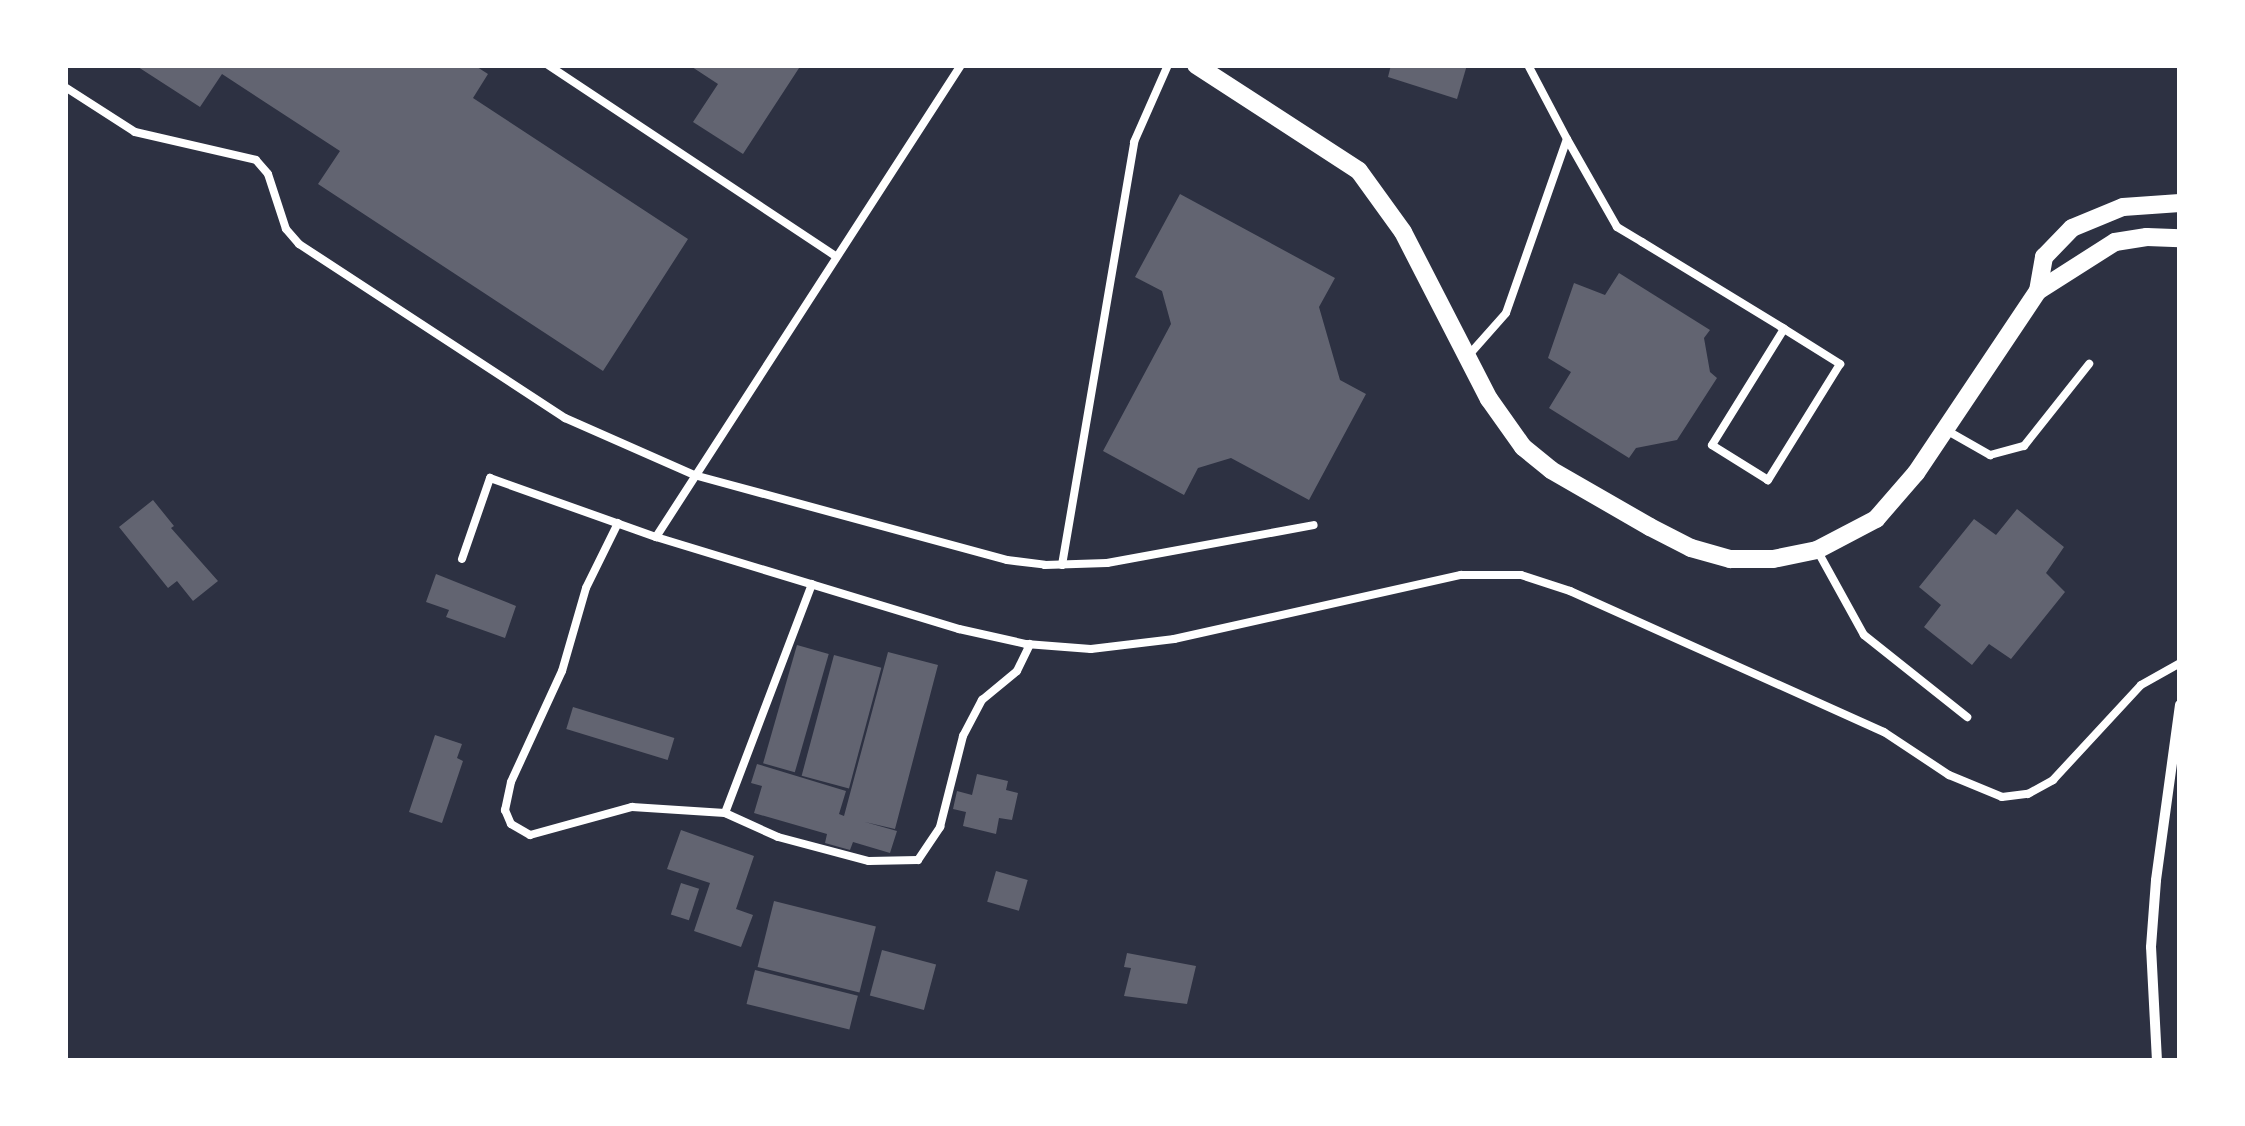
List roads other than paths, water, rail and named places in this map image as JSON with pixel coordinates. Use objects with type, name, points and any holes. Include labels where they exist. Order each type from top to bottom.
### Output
[{"type":"street","points":[[1196,65],[1358,170],[1403,232],[1501,419],[1522,447],[1551,470],[1650,528],[1691,548],[1730,560],[1774,559],[1817,550],[1876,519],[1904,489],[2038,290],[2044,256],[2072,228],[2123,207],[2180,203]]},
{"type":"street","points":[[2038,290],[2115,242],[2147,236],[2180,238]]},
{"type":"street","points":[[2157,1061],[2154,914],[2180,705]]},
{"type":"lane","points":[[548,65],[834,255]]},
{"type":"lane","points":[[656,536],[960,65]]},
{"type":"lane","points":[[1062,565],[1134,142],[1168,65]]},
{"type":"lane","points":[[1528,65],[1617,227],[1784,329],[1840,364],[1768,480],[1712,445],[1784,329]]},
{"type":"lane","points":[[65,87],[135,132],[237,152],[256,160],[268,174],[286,229],[299,244],[565,418],[694,475],[1007,560],[1062,565],[1107,562],[1314,524]]},
{"type":"lane","points":[[1467,357],[1506,313],[1568,140]]},
{"type":"lane","points":[[1946,429],[1990,455],[2024,446],[2089,364]]},
{"type":"lane","points":[[462,559],[490,478],[656,536],[812,584],[959,629],[1030,644],[1091,649],[1174,639],[1462,575],[1521,575],[1570,591],[1884,732],[1949,776],[2002,797],[2028,794],[2053,780],[2141,685],[2180,663]]},
{"type":"lane","points":[[618,523],[586,588],[562,671],[511,782],[505,810],[511,824],[530,835],[632,808],[725,813],[778,837],[870,861],[918,860],[940,827],[964,736],[982,700],[1017,671],[1030,644]]},
{"type":"lane","points":[[1817,550],[1864,635],[1966,717]]},
{"type":"lane","points":[[725,813],[812,584]]}]
